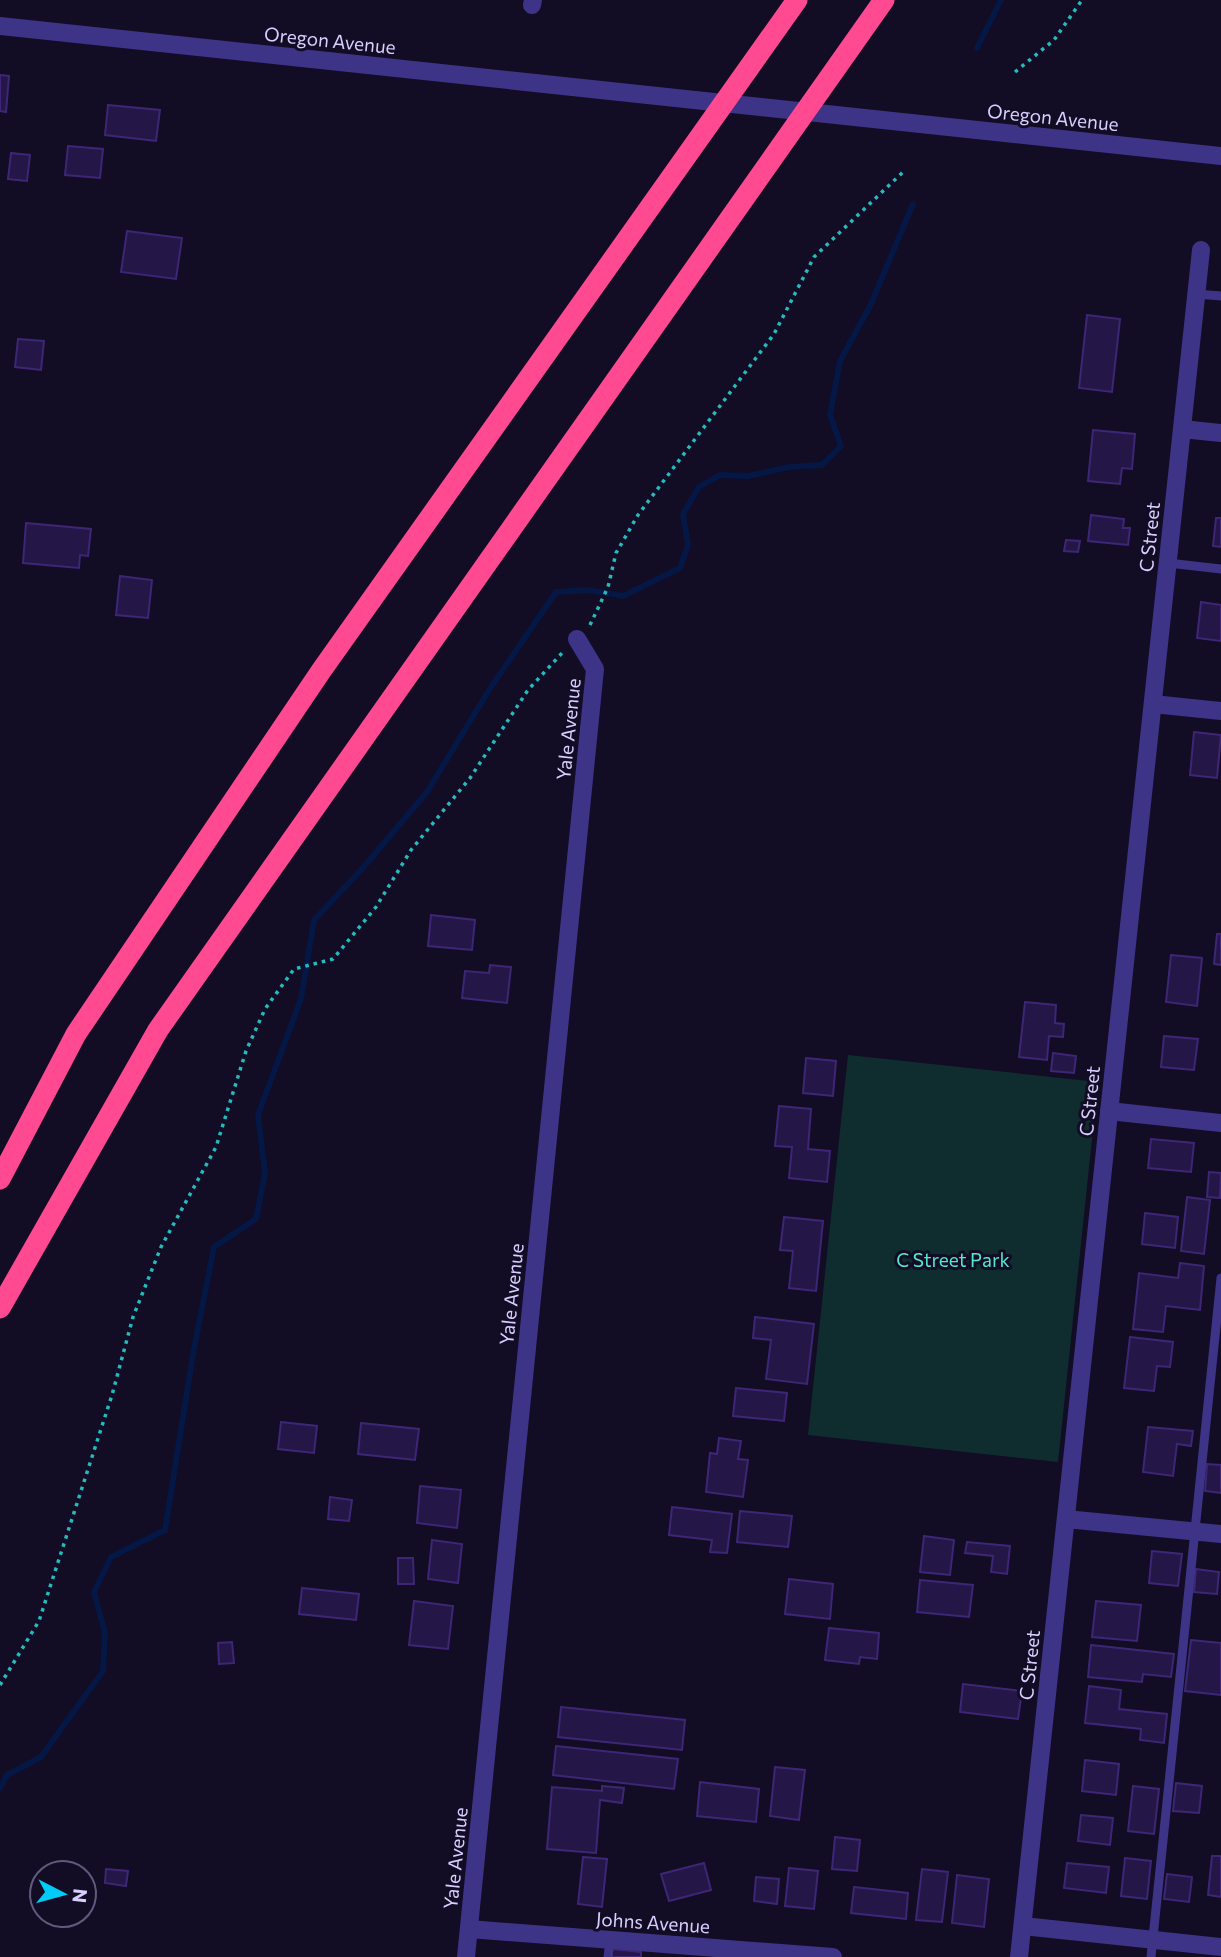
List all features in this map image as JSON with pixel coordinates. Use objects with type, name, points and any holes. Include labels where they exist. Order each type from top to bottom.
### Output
[{"type":"highway","points":[[0,1180],[75,1034],[321,671],[797,0]]},
{"type":"highway","points":[[0,1308],[158,1030],[884,0]]},
{"type":"street","name":"Oregon Avenue","points":[[0,26],[1221,156]]},
{"type":"street","name":"C Street","points":[[1020,1957],[1201,250]]},
{"type":"street","points":[[1182,429],[1221,433]]},
{"type":"street","name":"Yale Avenue","points":[[466,1957],[595,669],[577,639]]},
{"type":"street","points":[[1153,704],[1221,711]]},
{"type":"street","points":[[1110,1111],[1221,1123]]},
{"type":"street","points":[[1066,1519],[1221,1534]]},
{"type":"street","points":[[1023,1926],[1152,1948],[1221,1947]]},
{"type":"street","name":"Johns Avenue","points":[[469,1929],[609,1948],[833,1957]]},
{"type":"lane","points":[[1196,294],[1221,296]]},
{"type":"lane","points":[[1168,563],[1221,569]]},
{"type":"lane","points":[[1152,1948],[1221,1279]]},
{"type":"path","points":[[1015,72],[1054,40],[1082,0]]},
{"type":"path","points":[[0,1685],[38,1621],[112,1395],[132,1317],[161,1247],[216,1147],[246,1051],[264,1009],[294,969],[333,959],[376,907],[411,850],[470,778],[528,690],[593,621],[608,587],[616,553],[638,515],[774,334],[814,257],[903,172]]},
{"type":"green space","name":"C Street Park","points":[[848,1055],[1098,1082],[1058,1462],[808,1435]]},
{"type":"building","points":[[0,75],[9,76],[6,112],[0,111]]},
{"type":"building","points":[[108,105],[160,110],[156,141],[105,135]]},
{"type":"building","points":[[68,146],[103,149],[100,178],[65,175]]},
{"type":"building","points":[[11,153],[30,155],[27,181],[8,179]]},
{"type":"building","points":[[127,231],[182,238],[176,279],[121,272]]},
{"type":"building","points":[[1087,315],[1120,319],[1112,392],[1079,388]]},
{"type":"building","points":[[18,339],[44,341],[41,370],[15,367]]},
{"type":"building","points":[[1093,430],[1135,434],[1132,469],[1122,468],[1120,484],[1088,481]]},
{"type":"building","points":[[1091,515],[1124,519],[1123,528],[1130,528],[1128,545],[1088,541]]},
{"type":"building","points":[[1216,518],[1221,518],[1221,547],[1213,546]]},
{"type":"building","points":[[26,523],[91,529],[88,556],[80,555],[79,568],[23,563]]},
{"type":"building","points":[[1066,540],[1080,541],[1078,552],[1064,551]]},
{"type":"building","points":[[120,576],[152,580],[148,618],[116,615]]},
{"type":"building","points":[[1201,602],[1221,605],[1221,641],[1197,638]]},
{"type":"building","points":[[1194,732],[1221,735],[1217,778],[1190,775]]},
{"type":"building","points":[[431,915],[475,920],[472,950],[428,946]]},
{"type":"building","points":[[1217,934],[1221,934],[1221,965],[1214,964]]},
{"type":"building","points":[[1171,955],[1202,958],[1197,1006],[1166,1002]]},
{"type":"building","points":[[490,965],[511,967],[507,1003],[462,998],[465,971],[489,973]]},
{"type":"building","points":[[1025,1002],[1056,1005],[1055,1023],[1064,1024],[1063,1037],[1049,1036],[1047,1060],[1019,1057]]},
{"type":"building","points":[[1164,1036],[1198,1039],[1194,1070],[1161,1067]]},
{"type":"building","points":[[1053,1053],[1076,1056],[1074,1073],[1051,1071]]},
{"type":"building","points":[[806,1058],[836,1061],[833,1096],[803,1093]]},
{"type":"building","points":[[779,1106],[811,1109],[808,1149],[830,1151],[827,1182],[789,1178],[792,1147],[775,1146]]},
{"type":"building","points":[[1151,1139],[1194,1143],[1191,1172],[1148,1168]]},
{"type":"building","points":[[1209,1172],[1221,1173],[1220,1198],[1207,1197]]},
{"type":"building","points":[[1187,1197],[1210,1200],[1204,1254],[1181,1251]]},
{"type":"building","points":[[1145,1213],[1178,1217],[1175,1248],[1142,1244]]},
{"type":"building","points":[[784,1217],[823,1221],[816,1291],[789,1288],[793,1251],[780,1250]]},
{"type":"building","points":[[1180,1263],[1204,1266],[1200,1310],[1166,1306],[1163,1332],[1133,1329],[1139,1273],[1178,1278]]},
{"type":"building","points":[[755,1317],[814,1324],[807,1384],[766,1379],[771,1340],[753,1338]]},
{"type":"building","points":[[1130,1337],[1173,1342],[1170,1367],[1157,1366],[1154,1391],[1124,1388]]},
{"type":"building","points":[[736,1388],[787,1393],[784,1421],[733,1416]]},
{"type":"building","points":[[281,1422],[317,1426],[314,1453],[278,1449]]},
{"type":"building","points":[[361,1423],[419,1429],[415,1460],[358,1454]]},
{"type":"building","points":[[1148,1427],[1193,1431],[1191,1446],[1177,1444],[1173,1476],[1143,1472]]},
{"type":"building","points":[[719,1438],[741,1441],[738,1459],[748,1460],[743,1497],[706,1492],[710,1453],[717,1454]]},
{"type":"building","points":[[1207,1464],[1221,1465],[1221,1493],[1205,1491]]},
{"type":"building","points":[[420,1486],[461,1490],[457,1528],[417,1523]]},
{"type":"building","points":[[330,1497],[352,1500],[349,1521],[328,1519]]},
{"type":"building","points":[[672,1507],[732,1514],[727,1553],[710,1552],[712,1540],[669,1535]]},
{"type":"building","points":[[740,1511],[792,1516],[788,1547],[737,1542]]},
{"type":"building","points":[[924,1536],[954,1540],[950,1575],[920,1572]]},
{"type":"building","points":[[432,1540],[462,1544],[458,1583],[428,1579]]},
{"type":"building","points":[[967,1542],[1010,1546],[1007,1574],[991,1572],[993,1556],[965,1553]]},
{"type":"building","points":[[1152,1551],[1182,1554],[1178,1586],[1149,1583]]},
{"type":"building","points":[[398,1558],[413,1558],[414,1584],[398,1584]]},
{"type":"building","points":[[1196,1569],[1219,1572],[1217,1594],[1194,1592]]},
{"type":"building","points":[[789,1579],[833,1584],[830,1619],[785,1614]]},
{"type":"building","points":[[920,1580],[973,1585],[969,1617],[917,1612]]},
{"type":"building","points":[[302,1588],[359,1594],[356,1620],[299,1614]]},
{"type":"building","points":[[414,1601],[453,1606],[448,1649],[409,1645]]},
{"type":"building","points":[[1096,1601],[1141,1605],[1137,1641],[1092,1637]]},
{"type":"building","points":[[829,1628],[879,1633],[877,1659],[860,1657],[859,1664],[825,1660]]},
{"type":"building","points":[[1191,1640],[1221,1643],[1221,1695],[1185,1691]]},
{"type":"building","points":[[232,1642],[234,1663],[219,1664],[218,1643]]},
{"type":"building","points":[[1091,1645],[1174,1654],[1171,1677],[1143,1674],[1142,1682],[1088,1677]]},
{"type":"building","points":[[963,1684],[1022,1691],[1018,1719],[960,1712]]},
{"type":"building","points":[[1089,1686],[1121,1690],[1119,1709],[1167,1714],[1164,1743],[1140,1740],[1141,1729],[1085,1723]]},
{"type":"building","points":[[561,1707],[685,1720],[682,1750],[558,1737]]},
{"type":"building","points":[[556,1746],[678,1759],[674,1789],[553,1775]]},
{"type":"building","points":[[1085,1760],[1119,1764],[1116,1795],[1082,1791]]},
{"type":"building","points":[[775,1767],[805,1770],[799,1820],[770,1816]]},
{"type":"building","points":[[700,1782],[759,1789],[756,1822],[697,1816]]},
{"type":"building","points":[[1176,1783],[1202,1786],[1199,1813],[1173,1811]]},
{"type":"building","points":[[602,1786],[624,1788],[622,1803],[600,1800],[596,1853],[547,1849],[552,1787],[602,1791]]},
{"type":"building","points":[[1133,1786],[1159,1789],[1154,1834],[1128,1831]]},
{"type":"building","points":[[1081,1815],[1113,1818],[1110,1845],[1078,1841]]},
{"type":"building","points":[[835,1837],[860,1840],[857,1871],[832,1869]]},
{"type":"building","points":[[1212,1856],[1221,1856],[1221,1897],[1208,1895]]},
{"type":"building","points":[[583,1857],[607,1859],[602,1907],[578,1904]]},
{"type":"building","points":[[1125,1858],[1151,1861],[1147,1899],[1121,1896]]},
{"type":"building","points":[[704,1863],[711,1890],[669,1901],[661,1874]]},
{"type":"building","points":[[1067,1863],[1109,1867],[1106,1893],[1064,1888]]},
{"type":"building","points":[[789,1868],[818,1871],[814,1909],[785,1906]]},
{"type":"building","points":[[106,1869],[128,1871],[126,1886],[105,1883]]},
{"type":"building","points":[[922,1869],[948,1872],[942,1922],[916,1920]]},
{"type":"building","points":[[1167,1874],[1192,1877],[1189,1902],[1164,1899]]},
{"type":"building","points":[[957,1875],[989,1879],[984,1927],[952,1923]]},
{"type":"building","points":[[756,1877],[779,1879],[777,1904],[754,1901]]},
{"type":"building","points":[[854,1887],[908,1893],[906,1919],[851,1913]]},
{"type":"building","points":[[612,1949],[641,1952],[641,1957],[612,1957]]},
{"type":"waterway","points":[[977,48],[1001,0]]},
{"type":"waterway","points":[[0,1788],[7,1775],[41,1757],[103,1671],[105,1633],[94,1592],[111,1557],[165,1530],[193,1354],[214,1247],[256,1219],[265,1174],[258,1115],[301,999],[314,920],[362,869],[427,792],[489,690],[556,592],[588,590],[623,596],[680,568],[688,545],[683,514],[699,487],[720,475],[748,476],[789,467],[822,465],[841,446],[830,415],[840,361],[871,304],[913,204]]}]
